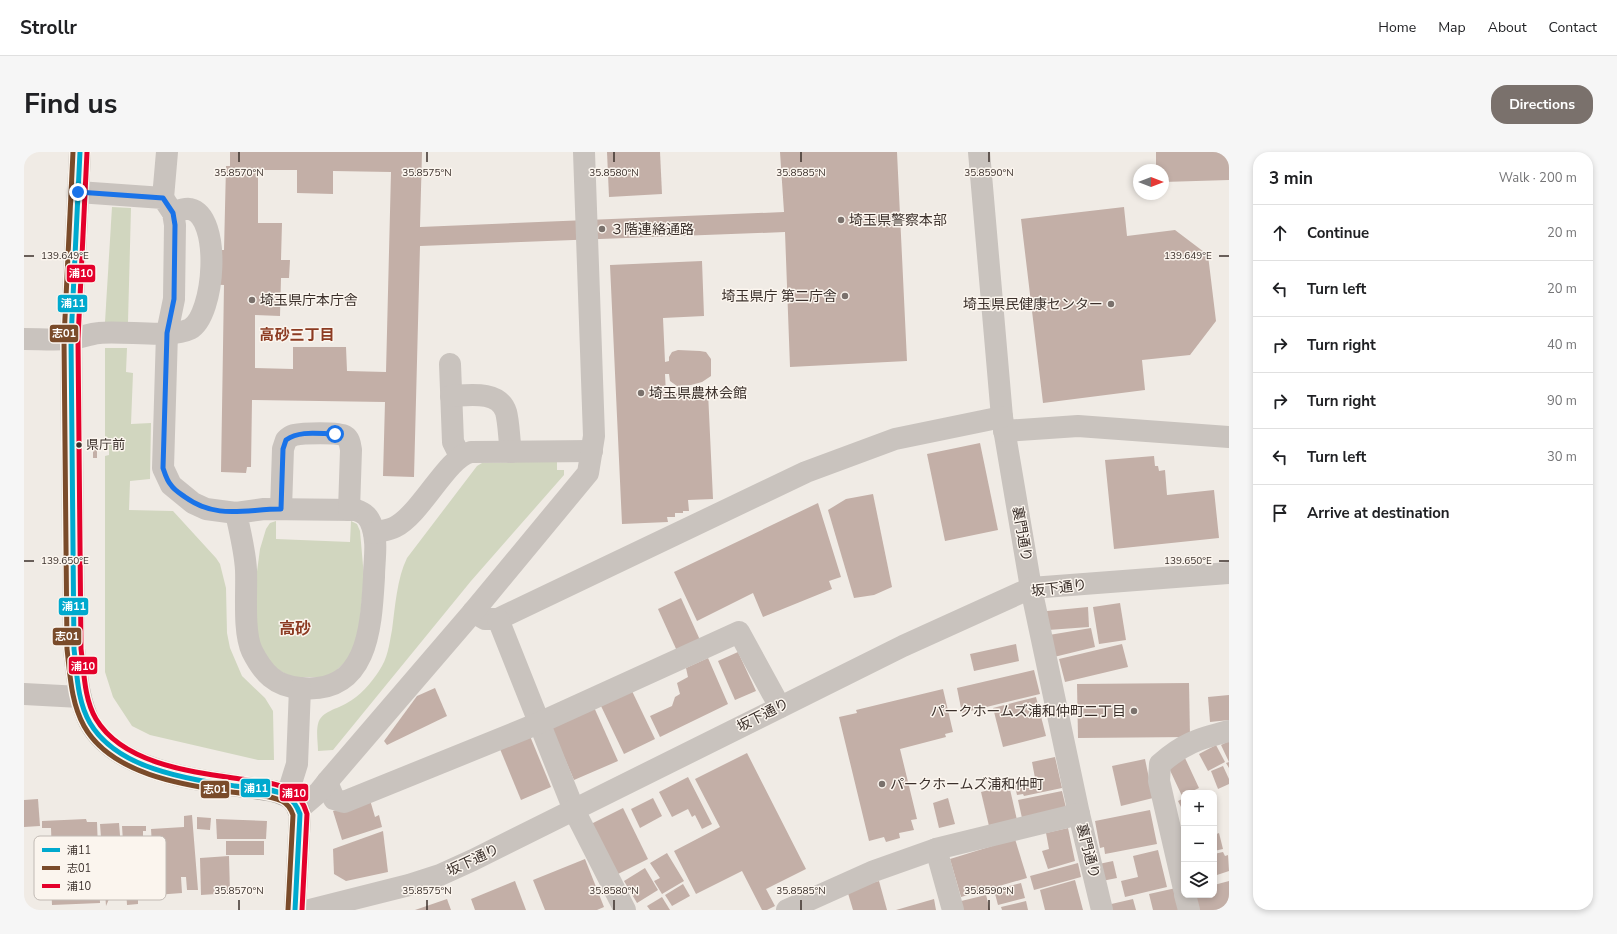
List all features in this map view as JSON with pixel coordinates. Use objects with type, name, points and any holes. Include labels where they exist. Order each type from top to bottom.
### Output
[{"type":"highway","points":[[80,152],[71,339],[74,649],[80,697],[91,723],[107,742],[120,753],[143,765],[185,776],[273,791],[293,802],[300,814],[295,910]]},
{"type":"street","points":[[168,152],[168,205],[175,225],[174,299],[167,333],[163,468],[171,485],[193,503],[206,509],[236,513],[251,510],[281,509],[356,510],[363,512],[370,522],[374,533],[375,542],[373,597],[365,647],[359,660],[345,676],[327,687],[300,688],[275,682],[265,671],[252,650],[248,632],[246,568],[236,513]]},
{"type":"street","points":[[300,688],[297,764],[293,802],[319,792],[474,612],[588,473],[594,436],[584,152]]},
{"type":"street","name":"裏門通り","points":[[979,152],[1003,424],[1031,588],[1079,814],[1102,910]]},
{"type":"street","points":[[24,339],[71,339],[100,333],[183,332],[191,328],[200,319],[208,298],[212,250],[206,227],[199,215],[191,209],[182,209],[168,205],[78,192]]},
{"type":"street","points":[[450,364],[453,442],[460,456]]},
{"type":"street","points":[[451,396],[488,396],[499,400],[506,411],[511,452]]},
{"type":"street","points":[[474,612],[486,619],[498,619],[806,472],[894,439],[1003,424],[1078,426],[1229,437]]},
{"type":"street","points":[[281,509],[283,449],[286,440],[293,435],[335,434],[345,436],[350,442],[349,510]]},
{"type":"street","points":[[374,533],[395,527],[410,514],[464,453],[592,451]]},
{"type":"street","name":"坂下通り","points":[[310,910],[409,886],[440,875],[903,646],[1031,588],[1229,573]]},
{"type":"street","points":[[498,619],[574,810],[625,910]]},
{"type":"street","points":[[327,782],[334,799],[344,802],[539,723],[739,632],[780,707]]},
{"type":"street","points":[[24,694],[80,697]]},
{"type":"street","points":[[1181,875],[1159,781],[1160,764],[1175,751],[1198,739],[1229,731]]},
{"type":"street","points":[[787,910],[874,871],[936,849],[1079,814]]},
{"type":"street","points":[[936,849],[953,910]]},
{"type":"street","points":[[1187,898],[1189,910]]},
{"type":"green space","points":[[112,207],[131,208],[128,322],[105,322]]},
{"type":"green space","points":[[105,348],[127,348],[126,372],[133,373],[131,424],[151,423],[150,479],[130,481],[129,510],[173,511],[220,564],[226,588],[227,633],[230,648],[242,676],[265,698],[273,711],[274,760],[258,760],[150,735],[132,726],[113,697],[105,672],[105,456],[109,455],[109,441],[105,441]]},
{"type":"green space","points":[[557,461],[557,470],[564,470],[564,475],[471,581],[333,750],[318,751],[317,730],[318,724],[323,716],[352,700],[361,693],[382,666],[388,651],[395,603],[401,575],[407,558],[477,466],[482,463]]},
{"type":"green space","points":[[276,521],[276,539],[350,542],[351,521],[357,524],[360,531],[364,577],[357,651],[329,677],[291,677],[272,666],[256,638],[256,579],[260,549],[266,529],[270,523]]},
{"type":"building","points":[[230,152],[422,152],[420,227],[784,212],[780,152],[897,152],[907,361],[790,367],[785,232],[420,246],[414,477],[383,476],[385,402],[252,400],[251,467],[247,467],[246,473],[221,472],[224,285],[202,284],[202,250],[224,250],[226,166],[230,166]],"holes":[[[258,170],[297,170],[297,193],[333,194],[333,171],[391,172],[386,372],[347,371],[346,347],[293,347],[293,369],[255,368],[255,315],[280,316],[281,278],[289,278],[290,260],[281,260],[282,223],[258,223]]]},
{"type":"building","points":[[607,152],[660,152],[662,194],[609,197]]},
{"type":"building","points":[[1156,152],[1229,152],[1229,180],[1169,182],[1169,164],[1156,164]]},
{"type":"building","points":[[1124,207],[1127,236],[1175,230],[1208,255],[1216,321],[1190,355],[1142,360],[1145,390],[1043,403],[1021,219]]},
{"type":"building","name":"埼玉県農林会館","points":[[702,261],[704,316],[663,318],[665,362],[669,361],[669,357],[672,352],[678,350],[706,352],[711,359],[711,376],[702,382],[691,385],[677,386],[670,381],[669,374],[665,374],[666,394],[708,392],[713,499],[688,500],[689,511],[675,513],[675,517],[667,517],[668,522],[622,524],[610,265]]},
{"type":"building","points":[[93,438],[97,438],[97,458],[93,458]]},
{"type":"building","points":[[980,443],[998,530],[945,541],[927,454]]},
{"type":"building","points":[[1154,456],[1155,466],[1158,466],[1159,471],[1165,470],[1167,495],[1214,490],[1219,538],[1114,549],[1105,460]]},
{"type":"building","points":[[873,494],[892,587],[874,595],[854,598],[828,510],[846,499]]},
{"type":"building","points":[[818,503],[841,577],[829,581],[832,589],[763,617],[753,593],[697,621],[674,572]]},
{"type":"building","points":[[681,598],[700,640],[677,651],[658,609]]},
{"type":"building","points":[[1120,603],[1126,640],[1099,644],[1093,607]]},
{"type":"building","points":[[1088,607],[1089,627],[1048,630],[1047,611]]},
{"type":"building","points":[[1091,628],[1095,647],[1054,657],[1049,635]]},
{"type":"building","points":[[1016,644],[1019,661],[974,671],[970,654]]},
{"type":"building","points":[[1122,644],[1128,667],[1065,682],[1059,659]]},
{"type":"building","points":[[738,652],[756,691],[735,700],[718,661]]},
{"type":"building","points":[[708,658],[728,704],[660,737],[650,716],[672,706],[675,697],[680,694],[677,683],[688,677],[686,668]]},
{"type":"building","points":[[1034,670],[1040,694],[962,713],[957,688]]},
{"type":"building","name":"パークホームズ浦和仲町二丁目","points":[[1189,683],[1190,737],[1078,738],[1077,684]]},
{"type":"building","points":[[435,688],[447,716],[387,745],[384,741],[417,696]]},
{"type":"building","name":"パークホームズ浦和仲町","points":[[943,689],[953,732],[945,734],[946,737],[900,749],[917,819],[911,820],[914,830],[899,833],[900,838],[886,842],[884,837],[869,841],[839,717],[857,713],[856,710]]},
{"type":"building","points":[[632,691],[655,739],[624,754],[601,706]]},
{"type":"building","points":[[1229,695],[1229,720],[1210,722],[1208,697]]},
{"type":"building","points":[[1036,697],[1046,736],[1003,747],[993,708]]},
{"type":"building","points":[[593,705],[618,761],[574,780],[550,724]]},
{"type":"building","points":[[530,736],[551,787],[521,800],[500,749]]},
{"type":"building","points":[[1229,741],[1229,762],[1221,745]]},
{"type":"building","points":[[1216,745],[1225,762],[1208,771],[1199,754]]},
{"type":"building","points":[[747,753],[806,869],[766,889],[775,906],[767,910],[762,910],[742,871],[696,894],[674,851],[720,827],[695,779]]},
{"type":"building","points":[[1055,757],[1062,788],[1024,796],[1023,794],[1017,795],[1014,782],[1035,778],[1032,762]]},
{"type":"building","points":[[1185,758],[1199,788],[1195,790],[1181,790],[1181,794],[1168,766]]},
{"type":"building","points":[[1145,759],[1153,798],[1121,806],[1112,766]]},
{"type":"building","points":[[1223,766],[1229,779],[1229,784],[1218,789],[1211,771]]},
{"type":"building","points":[[688,777],[712,824],[702,829],[695,815],[692,817],[688,809],[672,817],[659,792]]},
{"type":"building","points":[[1009,785],[1017,820],[989,826],[981,792]]},
{"type":"building","points":[[1062,791],[1066,808],[1022,818],[1018,800]]},
{"type":"building","points":[[653,798],[662,816],[640,828],[631,809]]},
{"type":"building","points":[[948,798],[955,824],[939,828],[933,803]]},
{"type":"building","points":[[38,799],[40,826],[24,827],[24,800]]},
{"type":"building","points":[[370,800],[375,817],[379,815],[382,827],[342,840],[333,811]]},
{"type":"building","points":[[1181,800],[1181,807],[1178,801]]},
{"type":"building","points":[[623,808],[648,859],[614,876],[589,825]]},
{"type":"building","points":[[1150,810],[1157,844],[1105,854],[1104,847],[1100,848],[1095,821]]},
{"type":"building","points":[[192,815],[198,890],[187,890],[186,877],[181,877],[182,893],[166,894],[166,836],[151,836],[151,829],[184,827],[184,816]]},
{"type":"building","points":[[197,817],[211,818],[210,830],[197,829]]},
{"type":"building","points":[[86,819],[87,822],[97,822],[98,836],[51,836],[51,828],[42,828],[42,821]]},
{"type":"building","points":[[216,819],[267,821],[266,839],[217,839]]},
{"type":"building","points":[[119,823],[120,836],[101,836],[100,824]]},
{"type":"building","points":[[122,826],[146,826],[146,831],[143,831],[143,836],[123,836]]},
{"type":"building","points":[[1068,828],[1075,861],[1048,869],[1042,851],[1049,849],[1046,833]]},
{"type":"building","points":[[383,831],[388,872],[346,881],[334,874],[333,849]]},
{"type":"building","points":[[1219,833],[1223,849],[1217,850],[1217,834]]},
{"type":"building","points":[[1015,839],[1027,878],[961,897],[950,859]]},
{"type":"building","points":[[226,841],[264,841],[264,855],[226,855]]},
{"type":"building","points":[[1158,850],[1167,887],[1125,897],[1121,881],[1138,877],[1133,856]]},
{"type":"building","points":[[1223,852],[1225,856],[1228,855],[1229,871],[1217,875],[1217,862],[1217,853]]},
{"type":"building","points":[[667,853],[684,881],[662,894],[654,881],[660,878],[650,863]]},
{"type":"building","points":[[229,856],[230,893],[201,895],[200,858]]},
{"type":"building","points":[[585,859],[604,907],[597,910],[545,910],[533,880]]},
{"type":"building","points":[[1113,861],[1117,878],[1102,881],[1099,864]]},
{"type":"building","points":[[1078,863],[1081,877],[1034,890],[1030,876]]},
{"type":"building","points":[[645,868],[658,890],[637,903],[624,881]]},
{"type":"building","points":[[1075,880],[1083,910],[1045,910],[1040,890]]},
{"type":"building","points":[[515,881],[526,910],[475,910],[471,899]]},
{"type":"building","points":[[879,881],[887,910],[853,910],[847,890]]},
{"type":"building","points":[[1229,881],[1229,908],[1221,910],[1199,910],[1196,898],[1217,898],[1217,884]]},
{"type":"building","points":[[1021,883],[1025,898],[998,905],[994,890]]},
{"type":"building","points":[[683,884],[690,896],[672,906],[665,895]]},
{"type":"building","points":[[1176,888],[1181,910],[1153,910],[1149,894]]},
{"type":"building","points":[[986,895],[990,910],[959,910],[957,902]]},
{"type":"building","points":[[662,897],[670,910],[650,910],[647,906]]},
{"type":"building","points":[[447,899],[451,910],[415,910]]},
{"type":"building","points":[[934,899],[936,910],[896,910]]},
{"type":"building","points":[[1133,899],[1136,910],[1108,910],[1107,905]]},
{"type":"building","points":[[52,900],[100,900],[100,903],[52,905]]},
{"type":"building","points":[[127,900],[138,900],[138,904],[127,905]]},
{"type":"building","points":[[1026,901],[1028,910],[1002,910],[1001,907]]},
{"type":"transit line","name":"志01","points":[[73,152],[64,339],[67,649],[76,708],[84,726],[96,742],[111,756],[129,766],[170,781],[212,789],[263,796],[282,801],[286,804],[293,815],[288,910]]},
{"type":"transit line","name":"浦11","points":[[80,152],[71,339],[74,649],[78,687],[82,706],[90,723],[102,739],[117,751],[135,761],[175,775],[196,780],[274,791],[286,795],[291,799],[300,814],[295,910]]},
{"type":"transit line","name":"浦10","points":[[87,152],[78,339],[81,649],[85,685],[89,703],[96,719],[108,734],[123,746],[141,756],[180,769],[272,784],[284,787],[296,794],[303,803],[307,814],[302,910]]},
{"type":"place","name":"埼玉県警察本部","points":[[841,220]]},
{"type":"place","name":"３階連絡通路","points":[[602,229]]},
{"type":"place","name":"埼玉県庁 第二庁舎","points":[[845,296]]},
{"type":"place","name":"埼玉県庁本庁舎","points":[[252,300]]},
{"type":"place","name":"埼玉県民健康センター","points":[[1111,304]]},
{"type":"place","name":"埼玉県農林会館","points":[[641,393]]},
{"type":"place","name":"県庁前","points":[[79,445]]},
{"type":"place","name":"パークホームズ浦和仲町二丁目","points":[[1134,711]]},
{"type":"place","name":"パークホームズ浦和仲町","points":[[882,784]]},
{"type":"district","name":"高砂三丁目","points":[[297,335]]},
{"type":"district","name":"高砂","points":[[295,629]]},
{"type":"route","points":[[78,192],[163,198],[173,213],[175,225],[174,299],[167,333],[163,468],[171,485],[193,503],[206,509],[236,513],[251,510],[281,509],[283,449],[286,440],[293,435],[335,434]]}]
